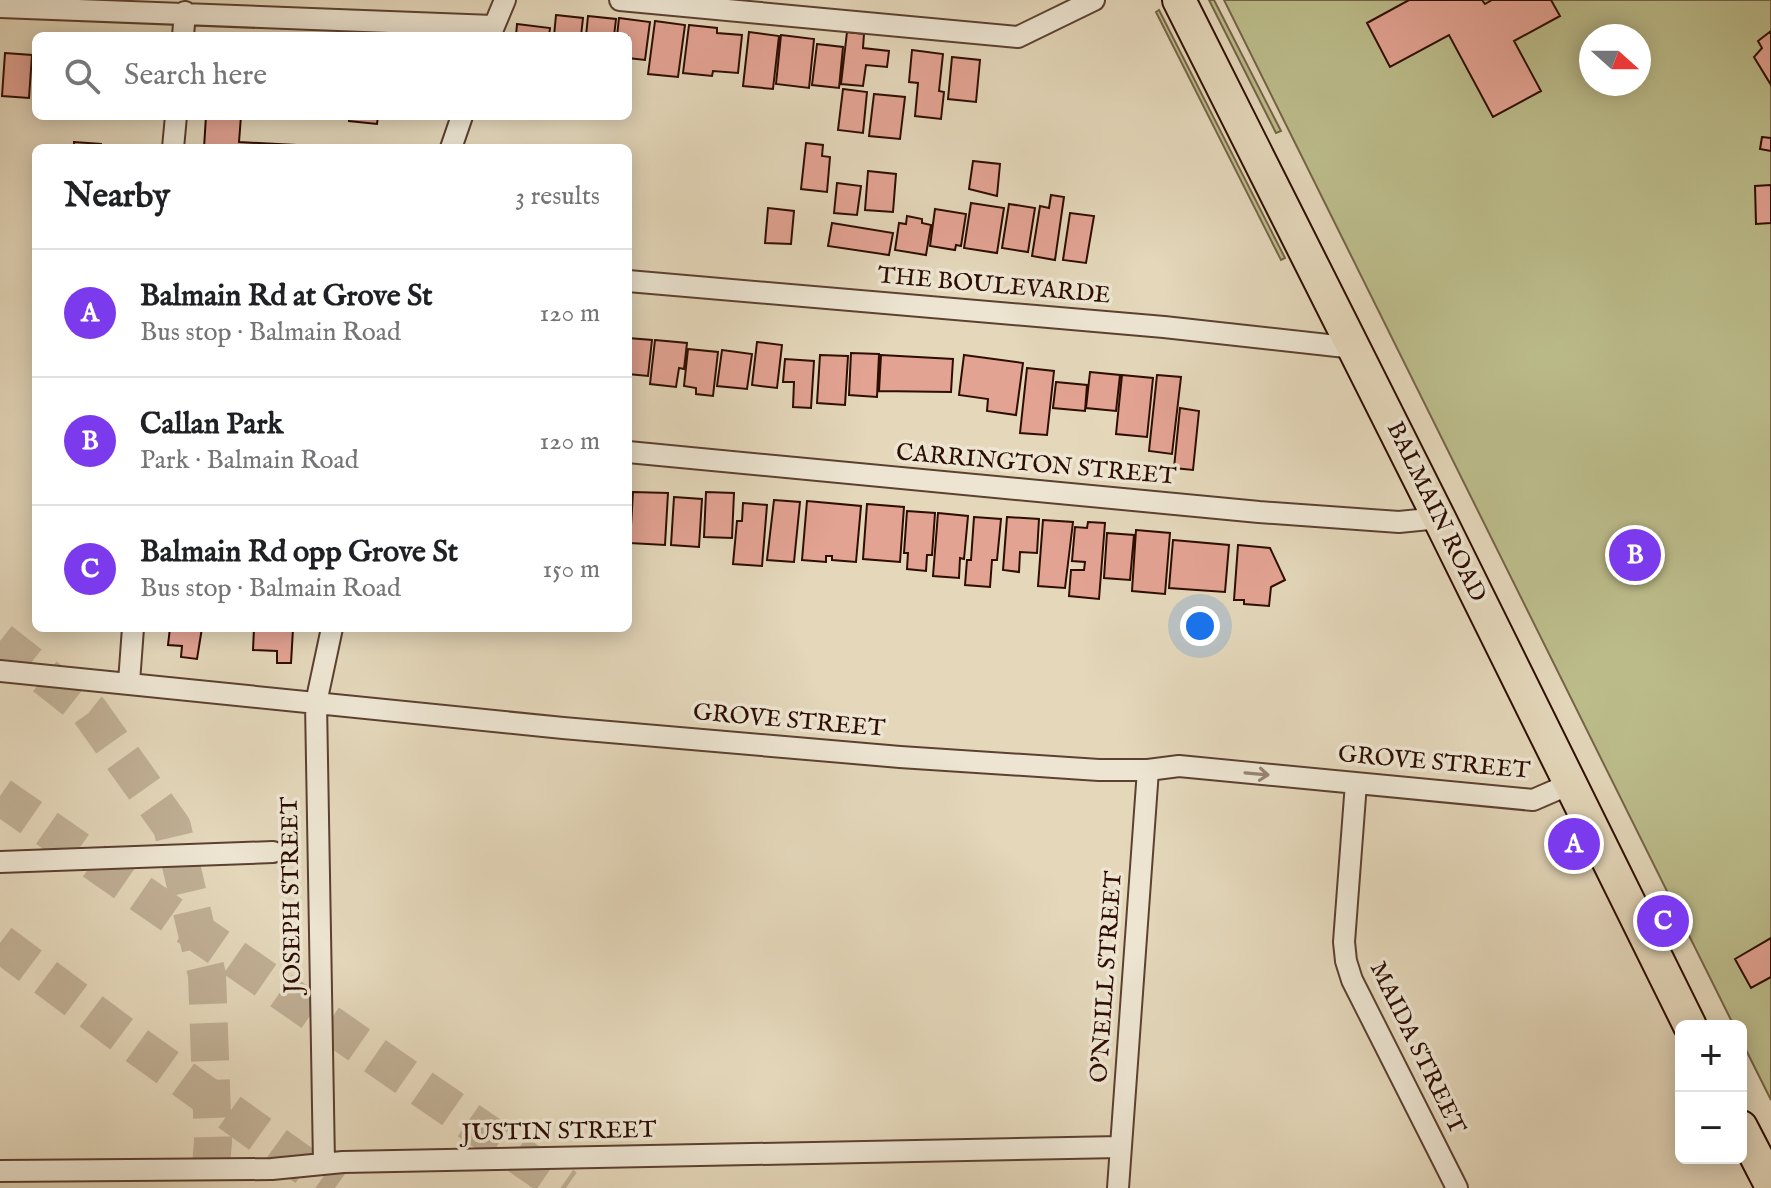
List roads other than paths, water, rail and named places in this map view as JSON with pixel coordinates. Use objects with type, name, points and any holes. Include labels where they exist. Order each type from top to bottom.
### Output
[{"type":"main road","name":"BALMAIN ROAD","points":[[1179,0],[1687,1020]]},
{"type":"main road","points":[[1747,1139],[1771,1185]]},
{"type":"street","points":[[0,7],[185,12],[491,31],[505,0]]},
{"type":"street","points":[[620,0],[1018,37],[1094,0]]},
{"type":"street","points":[[183,32],[185,12]]},
{"type":"street","points":[[173,144],[176,120]]},
{"type":"street","points":[[452,144],[461,120]]},
{"type":"street","name":"THE BOULEVARDE","points":[[632,281],[1164,327],[1355,348]]},
{"type":"street","name":"CARRINGTON STREET","points":[[632,452],[1273,513],[1399,522],[1439,518]]},
{"type":"street","points":[[129,682],[133,632]]},
{"type":"street","name":"JOSEPH STREET","points":[[324,1163],[316,703],[331,632]]},
{"type":"street","name":"GROVE STREET","points":[[0,671],[563,728],[900,757],[1099,770],[1148,770],[1179,766],[1533,800],[1570,784]]},
{"type":"street","name":"O'NEILL STREET","points":[[1118,1188],[1148,770]]},
{"type":"street","name":"MAIDA STREET","points":[[1356,783],[1344,942],[1346,961],[1352,980],[1457,1188]]},
{"type":"street","points":[[0,862],[273,852]]},
{"type":"street","name":"JUSTIN STREET","points":[[0,1171],[272,1169],[324,1163],[1120,1147]]},
{"type":"tunnel","points":[[0,641],[90,712],[172,827],[207,975],[213,1142],[209,1188]]},
{"type":"tunnel","points":[[0,796],[566,1188]]},
{"type":"tunnel","points":[[0,943],[335,1188]]},
{"type":"place","name":"Callan Park","points":[[1635,555]]},
{"type":"place","name":"Balmain Rd at Grove St","points":[[1574,844]]},
{"type":"place","name":"Balmain Rd opp Grove St","points":[[1663,921]]}]
